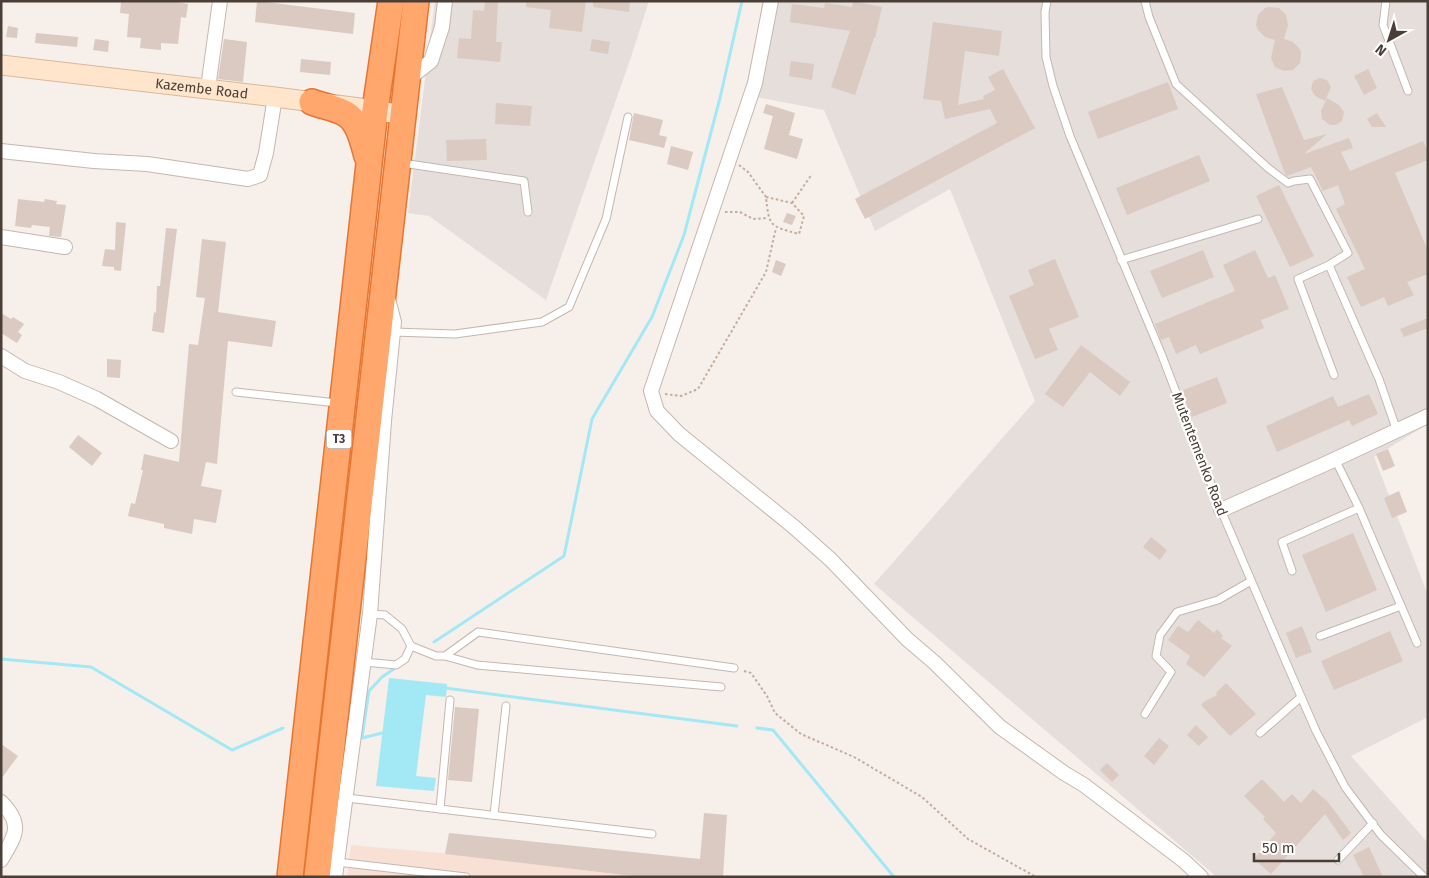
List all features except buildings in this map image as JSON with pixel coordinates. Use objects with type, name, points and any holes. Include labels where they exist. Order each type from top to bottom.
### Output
[{"type":"highway","name":"T3","points":[[290,877],[375,110],[391,1]]},
{"type":"highway","name":"T3","points":[[328,871],[383,281],[416,1]]},
{"type":"highway","points":[[348,106],[362,97],[380,75]]},
{"type":"highway","points":[[312,102],[347,114],[362,138],[369,166]]},
{"type":"main road","name":"Kazembe Road","points":[[1,65],[208,88],[402,115]]},
{"type":"street","points":[[208,88],[220,1]]},
{"type":"street","points":[[406,82],[431,62],[442,27],[445,1]]},
{"type":"street","points":[[771,1],[755,83],[651,391],[656,412],[679,434],[794,527],[831,560],[907,639],[1000,728],[1064,774],[1084,785],[1184,861],[1201,877]]},
{"type":"street","points":[[1,151],[85,160],[147,164],[248,179],[260,175],[266,153],[275,97]]},
{"type":"street","points":[[1,237],[65,247]]},
{"type":"street","points":[[328,871],[347,798],[370,614],[384,421],[394,322],[383,281]]},
{"type":"street","points":[[1,356],[26,371],[59,382],[97,399],[171,441]]},
{"type":"street","points":[[1221,510],[1428,416]]},
{"type":"street","points":[[1,802],[9,810],[16,828],[14,838],[1,860]]},
{"type":"lane","name":"Mutentemenko Road","points":[[1047,1],[1045,12],[1046,57],[1053,86],[1070,136],[1161,353],[1221,510],[1301,697],[1345,787],[1381,835],[1424,877]]},
{"type":"lane","points":[[1145,1],[1149,17],[1176,84],[1268,168],[1288,183],[1310,179],[1348,254],[1298,279],[1334,375]]},
{"type":"lane","points":[[1386,1],[1383,25],[1408,90]]},
{"type":"lane","points":[[393,332],[455,334],[542,322],[569,307],[606,219],[628,117]]},
{"type":"lane","points":[[397,162],[524,181],[528,212]]},
{"type":"lane","points":[[1122,260],[1258,219]]},
{"type":"lane","points":[[1329,265],[1379,379],[1397,431]]},
{"type":"lane","points":[[236,392],[343,403]]},
{"type":"lane","points":[[1335,459],[1417,643]]},
{"type":"lane","points":[[1292,571],[1282,542],[1358,508]]},
{"type":"lane","points":[[1145,714],[1171,672],[1156,656],[1160,635],[1177,612],[1218,600],[1251,580]]},
{"type":"lane","points":[[1320,636],[1401,606]]},
{"type":"lane","points":[[370,614],[384,615],[402,629],[410,646],[436,656],[444,656],[477,664],[721,687]]},
{"type":"lane","points":[[444,656],[478,632],[734,668]]},
{"type":"lane","points":[[364,662],[396,665],[405,659],[410,646]]},
{"type":"lane","points":[[1260,733],[1301,697]]},
{"type":"lane","points":[[440,809],[450,700]]},
{"type":"lane","points":[[494,816],[506,706]]},
{"type":"lane","points":[[347,798],[652,834]]},
{"type":"lane","points":[[1338,860],[1373,823]]},
{"type":"lane","points":[[328,871],[466,877]]},
{"type":"path","points":[[730,157],[748,172],[766,197],[768,218],[776,228],[799,234],[804,216],[792,203],[766,197]]},
{"type":"path","points":[[792,203],[812,174]]},
{"type":"path","points":[[712,213],[740,212],[753,219],[768,218]]},
{"type":"path","points":[[651,391],[681,396],[698,389],[766,272],[776,228]]},
{"type":"path","points":[[734,668],[751,673],[768,696],[775,713],[801,734],[854,757],[922,797],[968,839],[1036,877]]},
{"type":"shaded area","points":[[435,1],[649,1],[546,300],[429,216],[408,213]]},
{"type":"shaded area","points":[[762,1],[1428,1],[1428,424],[1374,457],[1428,595],[1428,717],[1351,756],[1428,843],[1428,877],[1217,877],[874,584],[1035,401],[950,189],[875,231],[824,110],[751,96]]},
{"type":"shaded area","points":[[351,845],[705,877],[347,877]]},
{"type":"water","points":[[389,678],[447,684],[446,697],[426,695],[416,776],[436,778],[434,791],[376,786]]},
{"type":"waterway","points":[[434,642],[564,556],[592,419],[652,317],[684,235],[720,98],[742,1]]},
{"type":"waterway","points":[[1,659],[91,667],[232,750],[283,728]]},
{"type":"waterway","points":[[386,732],[362,738],[369,691],[382,677],[398,666]]},
{"type":"waterway","points":[[445,688],[737,726]]},
{"type":"waterway","points":[[757,728],[773,730],[894,877]]}]
